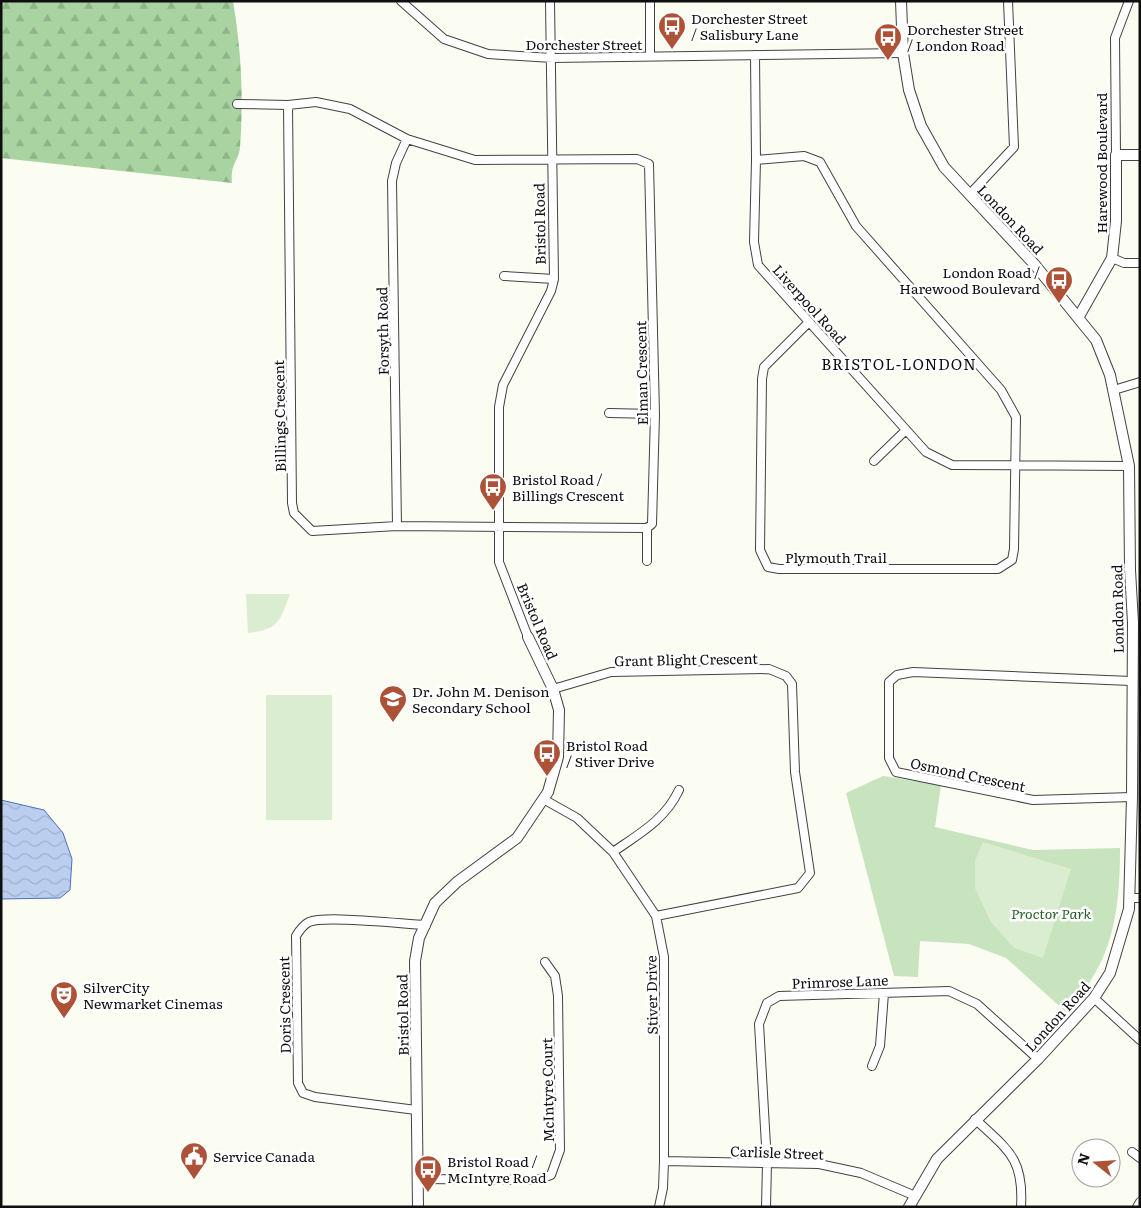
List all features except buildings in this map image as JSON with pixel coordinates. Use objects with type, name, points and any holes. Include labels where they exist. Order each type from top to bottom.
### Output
[{"type":"street","name":"Dorchester Street","points":[[401,1],[444,39],[488,54],[552,58],[903,53]]},
{"type":"street","name":"Bristol Road","points":[[418,1207],[415,961],[419,938],[435,903],[456,882],[517,838],[545,800],[558,757],[559,710],[553,688],[528,637],[499,562],[500,407],[503,385],[547,299],[554,280],[550,1]]},
{"type":"street","points":[[650,1],[650,56]]},
{"type":"street","name":"London Road","points":[[901,1],[903,53],[909,90],[922,126],[944,166],[1036,264],[1096,340],[1114,390],[1129,466],[1135,570],[1131,681],[1136,797],[1134,898],[1110,973],[1094,998],[1038,1059],[975,1118],[937,1159],[914,1195],[909,1207]]},
{"type":"street","points":[[970,194],[1014,147],[1008,1]]},
{"type":"street","name":"Harewood Boulevard","points":[[1078,318],[1112,258],[1116,221],[1114,38],[1129,1]]},
{"type":"street","name":"Liverpool Road","points":[[755,55],[756,160],[754,242],[758,265],[926,452],[952,465],[1129,466]]},
{"type":"street","points":[[237,104],[288,105],[316,102],[350,109],[407,139],[475,160],[552,161]]},
{"type":"street","name":"Billings Crescent","points":[[288,105],[292,503],[294,512],[312,530],[397,526],[500,526]]},
{"type":"street","name":"Forsyth Road","points":[[397,526],[392,181],[396,163],[407,139]]},
{"type":"street","points":[[1116,155],[1140,155]]},
{"type":"street","points":[[756,160],[804,156],[820,162],[856,226],[1001,390],[1016,417],[1015,465]]},
{"type":"street","name":"Elman Crescent","points":[[552,161],[637,159],[649,164],[655,414],[652,524],[647,528],[647,561]]},
{"type":"street","points":[[1112,258],[1124,263],[1140,263]]},
{"type":"street","points":[[504,276],[554,280]]},
{"type":"street","name":"Plymouth Trail","points":[[809,322],[764,367],[762,379],[760,550],[768,567],[779,570],[998,569],[1012,560],[1014,549],[1015,465]]},
{"type":"street","points":[[1114,390],[1140,382]]},
{"type":"street","points":[[609,413],[655,414]]},
{"type":"street","points":[[874,461],[906,430]]},
{"type":"street","points":[[500,526],[647,528]]},
{"type":"street","name":"Grant Blight Crescent","points":[[553,688],[611,672],[769,670],[786,676],[792,684],[794,772],[810,873],[798,888],[656,916]]},
{"type":"street","name":"Osmond Crescent","points":[[1131,681],[913,672],[897,675],[889,682],[889,758],[896,772],[1032,800],[1136,797]]},
{"type":"street","points":[[613,852],[653,824],[671,807],[679,790]]},
{"type":"street","name":"Stiver Drive","points":[[545,800],[577,818],[613,852],[656,916],[664,957],[664,1161],[663,1188],[659,1207]]},
{"type":"street","name":"Doris Crescent","points":[[416,1110],[315,1097],[303,1093],[298,1083],[296,936],[300,929],[309,922],[329,920],[426,925]]},
{"type":"street","name":"McIntyre Court","points":[[418,1178],[537,1180],[551,1175],[560,1150],[558,996],[555,976],[545,962]]},
{"type":"street","name":"Primrose Lane","points":[[766,1207],[767,1163],[759,1024],[767,1003],[779,996],[949,991],[977,1004],[1038,1059]]},
{"type":"street","points":[[872,1066],[880,1046],[884,993]]},
{"type":"street","points":[[1094,998],[1140,1040]]},
{"type":"street","points":[[975,1118],[1013,1155],[1022,1183],[1021,1207]]},
{"type":"street","points":[[1132,1152],[1140,1158]]},
{"type":"street","name":"Carlisle Street","points":[[664,1161],[819,1164],[861,1174],[914,1195]]},
{"type":"street","points":[[1137,1207],[1140,1202]]},
{"type":"green space","points":[[1,1],[233,1],[240,55],[242,111],[240,147],[232,171],[232,183],[1,158]]},
{"type":"green space","points":[[246,594],[290,594],[277,623],[267,629],[248,633]]},
{"type":"green space","points":[[266,695],[332,695],[332,820],[266,820]]},
{"type":"green space","name":"Proctor Park","points":[[883,776],[941,785],[935,827],[1033,850],[1120,848],[1118,897],[1108,945],[1091,980],[1067,1013],[1006,958],[969,944],[920,941],[918,977],[894,976],[846,793]]},
{"type":"green space","points":[[983,842],[1071,869],[1043,958],[1014,948],[991,922],[975,888],[975,861]]},
{"type":"water","points":[[1,800],[44,810],[63,833],[72,859],[70,890],[60,898],[1,899]]},
{"type":"place","name":"Dorchester Street / Salisbury Lane","points":[[672,50]]},
{"type":"place","name":"Dorchester Street / London Road","points":[[888,61]]},
{"type":"place","name":"London Road / Harewood Boulevard","points":[[1059,304]]},
{"type":"place","name":"Bristol Road / Billings Crescent","points":[[493,511]]},
{"type":"place","name":"Dr. John M. Denison Secondary School","points":[[393,723]]},
{"type":"place","name":"Bristol Road / Stiver Drive","points":[[547,777]]},
{"type":"place","name":"SilverCity Newmarket Cinemas","points":[[64,1019]]},
{"type":"place","name":"Service Canada","points":[[194,1180]]},
{"type":"place","name":"Bristol Road / McIntyre Road","points":[[428,1193]]},
{"type":"district","name":"BRISTOL-LONDON","points":[[899,363]]}]
